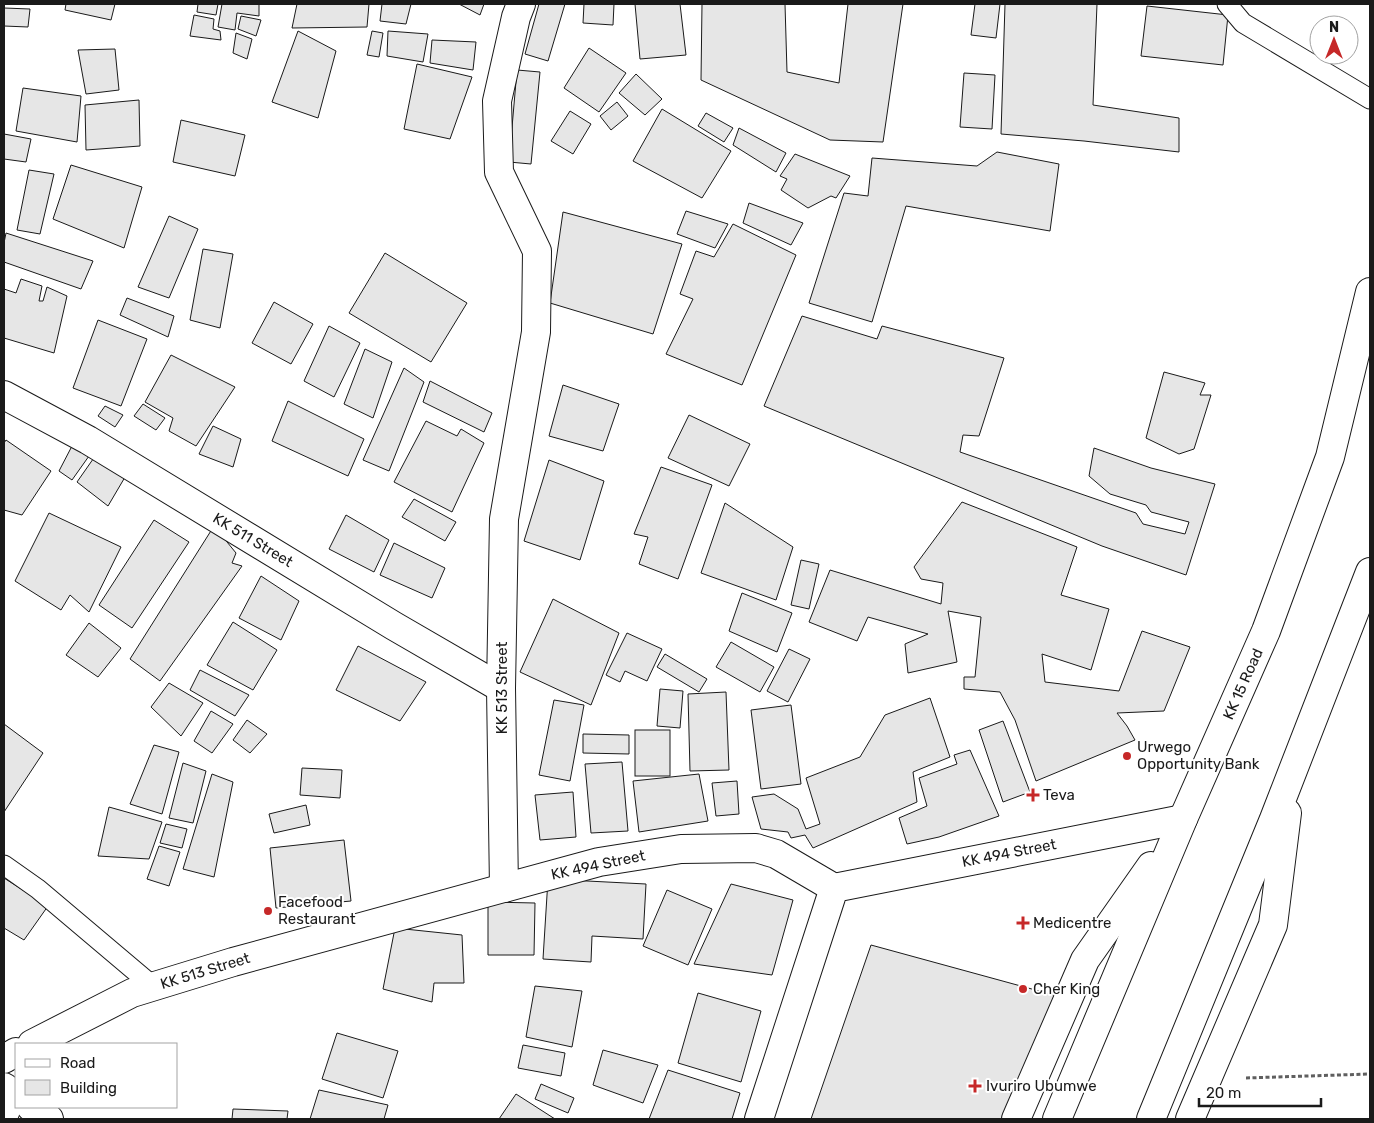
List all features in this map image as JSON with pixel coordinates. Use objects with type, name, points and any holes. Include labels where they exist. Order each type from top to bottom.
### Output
[{"type":"main road","name":"KK 513 Street","points":[[34,1043],[132,993],[233,962],[504,888],[501,688],[504,519],[536,332],[538,251],[499,172],[497,101],[516,17],[521,4]]},
{"type":"main road","name":"KK 15 Road","points":[[1057,1119],[1183,819],[1266,631],[1330,457],[1370,292]]},
{"type":"main road","name":"KK 511 Street","points":[[4,395],[88,440],[394,626],[501,688]]},
{"type":"main road","points":[[1151,1119],[1292,772],[1370,572]]},
{"type":"main road","points":[[1190,1119],[1273,925],[1292,772]]},
{"type":"main road","name":"KK 494 Street","points":[[504,888],[599,862],[672,850],[756,848],[776,854],[834,888],[1183,819]]},
{"type":"main road","points":[[1016,1119],[1085,960],[1183,819]]},
{"type":"main road","points":[[759,1119],[834,888]]},
{"type":"main road","points":[[4,1059],[15,1053]]},
{"type":"main road","points":[[4,1087],[15,1096]]},
{"type":"main road","points":[[32,1108],[48,1119]]},
{"type":"lane","points":[[1227,4],[1243,23],[1370,99]]},
{"type":"lane","points":[[4,865],[38,889],[154,987]]},
{"type":"lane","points":[[7,1119],[15,1099]]},
{"type":"path","points":[[1244,1078],[1370,1074]]},
{"type":"building","points":[[66,4],[115,4],[111,20],[65,10]]},
{"type":"building","points":[[198,4],[218,4],[216,15],[197,12]]},
{"type":"building","points":[[222,4],[259,4],[259,16],[237,13],[235,30],[218,27]]},
{"type":"building","points":[[297,4],[369,4],[367,27],[292,28]]},
{"type":"building","points":[[382,4],[411,4],[406,24],[380,21]]},
{"type":"building","points":[[459,4],[484,4],[480,15]]},
{"type":"building","points":[[539,4],[565,4],[548,61],[525,54]]},
{"type":"building","points":[[584,4],[614,4],[613,25],[583,23]]},
{"type":"building","points":[[635,4],[680,4],[686,55],[640,59]]},
{"type":"building","points":[[702,4],[785,4],[787,72],[839,83],[848,4],[903,4],[883,142],[830,140],[701,80]]},
{"type":"building","points":[[975,4],[1000,4],[996,38],[971,35]]},
{"type":"building","points":[[1005,4],[1097,4],[1093,105],[1179,118],[1179,152],[1001,134]]},
{"type":"building","points":[[1147,6],[1228,15],[1223,65],[1141,56]]},
{"type":"building","points":[[4,8],[30,9],[28,27],[4,26]]},
{"type":"building","points":[[194,15],[214,19],[213,29],[220,31],[221,40],[190,36]]},
{"type":"building","points":[[241,16],[261,20],[256,36],[238,29]]},
{"type":"building","points":[[298,31],[336,51],[318,118],[272,102]]},
{"type":"building","points":[[372,31],[383,33],[379,57],[367,55]]},
{"type":"building","points":[[388,31],[428,34],[423,62],[387,56]]},
{"type":"building","points":[[236,33],[252,39],[247,59],[233,53]]},
{"type":"building","points":[[432,40],[476,42],[473,70],[430,63]]},
{"type":"building","points":[[589,48],[626,73],[599,112],[564,88]]},
{"type":"building","points":[[115,49],[119,90],[86,94],[78,50]]},
{"type":"building","points":[[417,64],[472,77],[450,139],[404,129]]},
{"type":"building","points":[[517,70],[540,72],[531,164],[509,162]]},
{"type":"building","points":[[964,73],[995,75],[992,129],[960,127]]},
{"type":"building","points":[[636,74],[662,99],[645,115],[619,93]]},
{"type":"building","points":[[23,88],[81,96],[77,142],[16,131]]},
{"type":"building","points":[[139,100],[140,146],[86,150],[85,105]]},
{"type":"building","points":[[617,102],[628,116],[611,130],[600,116]]},
{"type":"building","points":[[662,109],[731,151],[702,198],[633,161]]},
{"type":"building","points":[[570,111],[591,124],[573,154],[551,141]]},
{"type":"building","points":[[706,113],[733,128],[724,142],[698,126]]},
{"type":"building","points":[[181,120],[245,135],[235,176],[173,162]]},
{"type":"building","points":[[739,128],[786,153],[776,172],[733,145]]},
{"type":"building","points":[[4,134],[31,139],[26,162],[4,159]]},
{"type":"building","points":[[997,152],[1059,164],[1050,231],[906,206],[872,322],[809,303],[844,193],[868,196],[872,158],[977,166]]},
{"type":"building","points":[[795,154],[850,176],[836,198],[831,196],[808,208],[781,190],[787,179],[780,176]]},
{"type":"building","points":[[71,165],[142,187],[124,248],[53,219]]},
{"type":"building","points":[[29,170],[54,174],[40,234],[17,230]]},
{"type":"building","points":[[749,203],[803,223],[791,245],[743,223]]},
{"type":"building","points":[[686,211],[728,224],[715,248],[677,234]]},
{"type":"building","points":[[563,212],[682,244],[653,334],[550,303]]},
{"type":"building","points":[[169,216],[198,229],[169,298],[138,287]]},
{"type":"building","points":[[733,224],[796,255],[742,385],[666,354],[693,299],[680,294],[696,251],[714,257]]},
{"type":"building","points":[[6,233],[93,261],[81,289],[4,262]]},
{"type":"building","points":[[203,249],[233,254],[220,328],[190,320]]},
{"type":"building","points":[[385,253],[467,303],[431,362],[349,313]]},
{"type":"building","points":[[21,279],[42,286],[39,301],[43,301],[47,287],[67,296],[54,353],[4,338],[4,289],[16,293]]},
{"type":"building","points":[[127,298],[174,316],[168,337],[120,315]]},
{"type":"building","points":[[274,302],[313,324],[291,364],[252,343]]},
{"type":"building","points":[[802,316],[877,339],[882,326],[1004,358],[979,436],[963,435],[960,452],[1136,513],[1143,524],[1185,534],[1189,522],[1151,512],[1146,505],[1110,494],[1089,476],[1094,448],[1151,468],[1215,484],[1186,575],[1102,546],[764,406]]},
{"type":"building","points":[[98,320],[147,339],[121,406],[73,388]]},
{"type":"building","points":[[329,326],[360,343],[334,397],[304,381]]},
{"type":"building","points":[[365,349],[392,362],[373,418],[344,404]]},
{"type":"building","points":[[171,355],[235,387],[196,446],[169,431],[173,418],[145,402]]},
{"type":"building","points":[[404,368],[424,382],[389,471],[363,460]]},
{"type":"building","points":[[1164,372],[1205,383],[1200,395],[1211,395],[1194,449],[1179,454],[1146,438]]},
{"type":"building","points":[[430,381],[492,413],[484,432],[423,402]]},
{"type":"building","points":[[563,385],[619,404],[603,451],[549,436]]},
{"type":"building","points":[[288,401],[364,439],[348,476],[272,441]]},
{"type":"building","points":[[143,404],[165,418],[156,430],[134,416]]},
{"type":"building","points":[[105,406],[123,415],[115,427],[98,416]]},
{"type":"building","points":[[689,415],[750,444],[729,486],[668,458]]},
{"type":"building","points":[[426,421],[457,436],[461,429],[484,443],[452,512],[394,482]]},
{"type":"building","points":[[213,426],[241,439],[233,467],[199,454]]},
{"type":"building","points":[[6,440],[51,471],[22,515],[4,510],[4,443]]},
{"type":"building","points":[[72,446],[89,456],[72,480],[59,471]]},
{"type":"building","points":[[98,452],[128,472],[108,506],[77,482]]},
{"type":"building","points":[[549,460],[604,481],[580,560],[524,541]]},
{"type":"building","points":[[661,467],[712,485],[678,579],[639,564],[648,537],[634,534]]},
{"type":"building","points":[[414,499],[456,522],[445,541],[402,517]]},
{"type":"building","points":[[962,502],[1077,547],[1061,595],[1109,609],[1091,670],[1042,654],[1045,682],[1119,691],[1142,631],[1190,647],[1164,711],[1117,713],[1135,740],[1036,781],[1015,720],[1000,692],[964,689],[964,677],[975,677],[981,617],[948,611],[957,662],[908,673],[905,644],[928,634],[868,617],[857,641],[809,622],[830,570],[941,604],[943,583],[921,579],[914,567]]},
{"type":"building","points":[[725,503],[793,547],[776,600],[701,573]]},
{"type":"building","points":[[49,513],[121,547],[89,612],[70,595],[61,610],[15,581]]},
{"type":"building","points":[[346,515],[389,540],[374,572],[329,549]]},
{"type":"building","points":[[154,520],[189,542],[132,628],[99,605]]},
{"type":"building","points":[[214,526],[236,553],[232,563],[242,566],[160,681],[130,659]]},
{"type":"building","points":[[394,543],[445,568],[432,598],[380,575]]},
{"type":"building","points":[[801,560],[819,564],[809,609],[791,605]]},
{"type":"building","points":[[261,576],[299,601],[281,640],[239,618]]},
{"type":"building","points":[[742,593],[792,613],[777,652],[729,631]]},
{"type":"building","points":[[553,599],[619,633],[591,705],[520,672]]},
{"type":"building","points":[[233,622],[277,650],[253,690],[207,665]]},
{"type":"building","points":[[89,623],[121,648],[98,677],[66,655]]},
{"type":"building","points":[[627,633],[662,649],[647,681],[625,671],[620,682],[606,675]]},
{"type":"building","points":[[731,642],[774,667],[760,692],[716,667]]},
{"type":"building","points":[[358,646],[426,682],[400,721],[336,690]]},
{"type":"building","points":[[789,649],[810,659],[788,702],[767,691]]},
{"type":"building","points":[[665,654],[707,679],[699,692],[657,667]]},
{"type":"building","points":[[200,670],[249,695],[235,716],[190,690]]},
{"type":"building","points":[[169,683],[203,703],[181,736],[151,707]]},
{"type":"building","points":[[660,689],[683,691],[680,728],[657,726]]},
{"type":"building","points":[[726,692],[729,770],[690,771],[688,694]]},
{"type":"building","points":[[930,698],[950,757],[913,772],[917,802],[813,848],[805,835],[791,838],[788,832],[761,829],[752,797],[774,794],[798,809],[806,829],[820,824],[806,778],[860,757],[885,715]]},
{"type":"building","points":[[554,700],[584,705],[570,781],[539,775]]},
{"type":"building","points":[[791,705],[801,784],[761,789],[751,710]]},
{"type":"building","points":[[211,711],[233,724],[212,753],[194,741]]},
{"type":"building","points":[[247,720],[267,734],[250,753],[233,740]]},
{"type":"building","points":[[1003,721],[1030,792],[1003,802],[979,730]]},
{"type":"building","points":[[4,724],[43,753],[4,812]]},
{"type":"building","points":[[635,730],[670,730],[670,776],[635,776]]},
{"type":"building","points":[[583,734],[629,735],[629,754],[583,753]]},
{"type":"building","points":[[154,745],[179,752],[162,814],[130,804]]},
{"type":"building","points":[[970,750],[999,816],[939,837],[907,844],[899,818],[927,806],[919,778],[957,764],[954,755]]},
{"type":"building","points":[[622,762],[628,831],[591,833],[585,764]]},
{"type":"building","points":[[183,763],[206,771],[193,823],[169,818]]},
{"type":"building","points":[[302,768],[342,770],[340,798],[300,795]]},
{"type":"building","points":[[212,774],[233,782],[214,877],[183,869]]},
{"type":"building","points":[[699,774],[708,821],[639,832],[633,781]]},
{"type":"building","points":[[737,781],[739,814],[716,816],[712,783]]},
{"type":"building","points":[[573,792],[576,837],[540,840],[535,795]]},
{"type":"building","points":[[306,805],[310,825],[274,833],[269,814]]},
{"type":"building","points":[[109,807],[162,822],[149,859],[98,856]]},
{"type":"building","points":[[166,824],[187,829],[182,848],[160,843]]},
{"type":"building","points":[[344,840],[351,901],[276,908],[270,848]]},
{"type":"building","points":[[159,846],[180,852],[169,886],[147,879]]},
{"type":"building","points":[[4,878],[48,906],[24,940],[4,928]]},
{"type":"building","points":[[548,879],[646,884],[643,939],[592,936],[591,962],[543,959]]},
{"type":"building","points":[[731,884],[793,900],[772,975],[694,964]]},
{"type":"building","points":[[667,890],[712,909],[688,965],[643,946]]},
{"type":"building","points":[[488,902],[535,903],[534,955],[488,955]]},
{"type":"building","points":[[395,928],[462,935],[464,983],[434,983],[432,1002],[383,989]]},
{"type":"building","points":[[871,945],[1061,997],[1006,1119],[811,1119]]},
{"type":"building","points":[[535,986],[582,991],[572,1047],[526,1037]]},
{"type":"building","points":[[698,993],[761,1011],[741,1082],[678,1063]]},
{"type":"building","points":[[337,1033],[398,1051],[383,1098],[322,1079]]},
{"type":"building","points":[[523,1045],[565,1053],[561,1076],[518,1068]]},
{"type":"building","points":[[603,1050],[658,1065],[643,1103],[593,1085]]},
{"type":"building","points":[[668,1070],[740,1093],[732,1119],[649,1119]]},
{"type":"building","points":[[541,1084],[574,1098],[568,1113],[535,1099]]},
{"type":"building","points":[[319,1090],[388,1105],[384,1119],[310,1119]]},
{"type":"building","points":[[516,1094],[555,1119],[499,1119]]},
{"type":"building","points":[[233,1109],[288,1111],[287,1119],[232,1119]]},
{"type":"place","name":"Urwego Opportunity Bank","points":[[1127,756]]},
{"type":"place","name":"Teva","points":[[1033,795]]},
{"type":"place","name":"Facefood Restaurant","points":[[268,911]]},
{"type":"place","name":"Medicentre","points":[[1023,923]]},
{"type":"place","name":"Cher King","points":[[1023,989]]},
{"type":"place","name":"Ivuriro Ubumwe","points":[[975,1086]]}]
